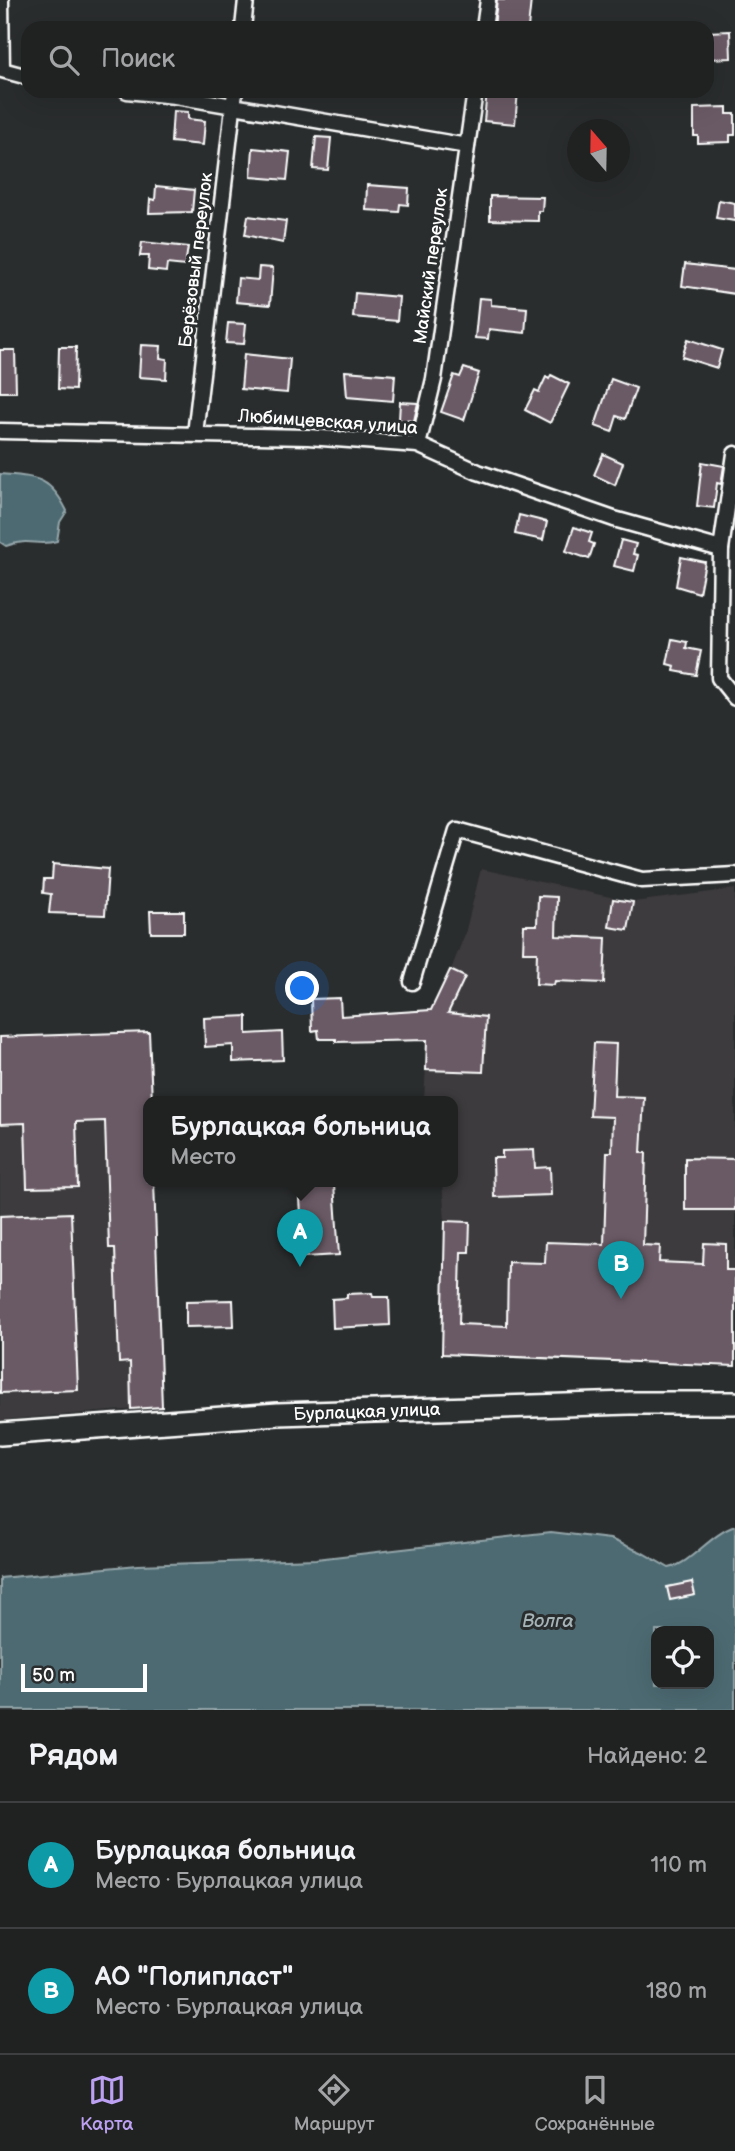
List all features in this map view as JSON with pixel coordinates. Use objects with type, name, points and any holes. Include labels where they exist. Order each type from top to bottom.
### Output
[{"type":"main road","name":"Бурлацкая улица","points":[[0,1434],[278,1415],[629,1403],[735,1404]]},
{"type":"street","points":[[1,0],[2,70],[21,75]]},
{"type":"street","points":[[244,21],[246,0]]},
{"type":"street","points":[[485,21],[488,0]]},
{"type":"street","points":[[173,98],[467,146]]},
{"type":"street","name":"Берёзовый переулок","points":[[195,433],[234,98]]},
{"type":"street","name":"Майский переулок","points":[[418,445],[434,379],[474,98]]},
{"type":"street","name":"Любимцевская улица","points":[[0,431],[195,433],[418,445],[478,472],[601,514],[721,549]]},
{"type":"street","points":[[735,454],[721,549],[719,678],[735,698]]},
{"type":"street","points":[[412,982],[457,830],[642,880],[728,876]]},
{"type":"shaded area","points":[[481,869],[633,902],[735,889],[735,1366],[442,1354],[445,1221],[442,1187],[458,1187],[458,1096],[424,1096],[428,1028],[465,934]]},
{"type":"shaded area","points":[[149,1032],[152,1096],[143,1096],[143,1187],[154,1187],[162,1407],[0,1420],[0,1038]]},
{"type":"water","points":[[0,474],[41,480],[61,499],[67,511],[60,522],[57,541],[21,542],[6,546],[0,542]]},
{"type":"water","name":"Волга","points":[[735,1526],[735,1710],[0,1710],[0,1578],[138,1565],[316,1559],[551,1532],[610,1539],[669,1568],[685,1561],[717,1536]]},
{"type":"building","points":[[497,0],[531,0],[529,21],[495,21]]},
{"type":"building","points":[[730,31],[731,58],[714,59],[714,32]]},
{"type":"building","points":[[486,98],[517,98],[515,124],[484,121]]},
{"type":"building","points":[[727,107],[727,114],[735,114],[735,135],[730,135],[730,142],[698,143],[698,136],[694,136],[694,108]]},
{"type":"building","points":[[173,111],[188,112],[188,119],[205,121],[203,145],[171,142]]},
{"type":"building","points":[[316,137],[331,138],[328,170],[313,169]]},
{"type":"building","points":[[253,148],[290,152],[287,180],[251,177]]},
{"type":"building","points":[[367,185],[409,188],[408,205],[400,204],[399,212],[366,210]]},
{"type":"building","points":[[156,186],[194,190],[192,212],[149,213],[150,199],[155,200]]},
{"type":"building","points":[[490,196],[543,197],[538,221],[490,220]]},
{"type":"building","points":[[719,200],[735,203],[735,221],[716,218]]},
{"type":"building","points":[[248,216],[286,221],[283,243],[245,235]]},
{"type":"building","points":[[142,242],[188,247],[185,266],[167,264],[166,272],[148,270],[149,256],[140,256]]},
{"type":"building","points":[[685,264],[735,270],[735,294],[682,286]]},
{"type":"building","points":[[259,267],[273,268],[270,305],[236,302],[238,278],[258,280]]},
{"type":"building","points":[[355,293],[399,297],[397,321],[353,317]]},
{"type":"building","points":[[479,298],[491,299],[491,305],[527,308],[525,333],[489,329],[488,339],[475,338]]},
{"type":"building","points":[[228,323],[246,324],[244,344],[226,343]]},
{"type":"building","points":[[688,339],[722,350],[717,368],[682,357]]},
{"type":"building","points":[[141,345],[161,346],[160,358],[167,359],[166,379],[139,377]]},
{"type":"building","points":[[59,347],[76,347],[75,390],[58,389]]},
{"type":"building","points":[[0,350],[15,350],[16,392],[0,392]]},
{"type":"building","points":[[244,354],[290,359],[287,393],[241,389]]},
{"type":"building","points":[[464,368],[479,373],[464,420],[441,412],[454,375],[460,377]]},
{"type":"building","points":[[345,371],[395,375],[393,401],[347,397]]},
{"type":"building","points":[[551,375],[569,384],[550,423],[525,410],[535,390],[539,392],[546,377],[549,379]]},
{"type":"building","points":[[611,379],[636,388],[625,419],[617,416],[612,432],[595,426]]},
{"type":"building","points":[[400,402],[418,403],[414,421],[399,420]]},
{"type":"building","points":[[603,454],[623,463],[615,485],[594,475]]},
{"type":"building","points":[[702,462],[724,466],[721,484],[717,483],[714,508],[697,506]]},
{"type":"building","points":[[519,515],[547,522],[543,540],[515,534]]},
{"type":"building","points":[[574,527],[592,533],[589,542],[594,544],[589,559],[566,551]]},
{"type":"building","points":[[621,540],[636,544],[633,554],[638,555],[634,571],[614,566]]},
{"type":"building","points":[[681,557],[705,562],[699,593],[676,586]]},
{"type":"building","points":[[672,639],[687,642],[686,648],[701,651],[696,675],[674,671],[675,666],[667,664]]},
{"type":"building","points":[[53,864],[108,869],[105,915],[49,913],[51,894],[43,893],[44,879],[52,879]]},
{"type":"building","points":[[538,896],[557,897],[556,936],[606,938],[604,983],[555,981],[554,985],[536,984],[537,952],[523,952],[524,925],[537,925]]},
{"type":"building","points":[[613,899],[633,902],[628,930],[609,927]]},
{"type":"building","points":[[150,911],[184,911],[184,933],[151,933]]},
{"type":"building","points":[[450,970],[465,977],[448,1013],[486,1017],[483,1072],[426,1070],[427,1040],[336,1042],[336,1039],[319,1039],[318,1030],[312,1031],[311,999],[340,998],[341,1016],[431,1010]]},
{"type":"building","points":[[247,1016],[247,1034],[282,1032],[283,1060],[233,1062],[233,1045],[205,1047],[204,1018]]},
{"type":"building","points":[[149,1032],[152,1096],[143,1096],[143,1187],[154,1187],[162,1407],[131,1409],[130,1362],[119,1363],[115,1248],[109,1248],[105,1121],[76,1122],[78,1187],[27,1188],[25,1123],[0,1124],[0,1037]]},
{"type":"building","points":[[594,1043],[616,1044],[614,1096],[644,1097],[641,1153],[646,1153],[643,1245],[660,1246],[659,1262],[703,1264],[704,1243],[726,1244],[726,1270],[735,1270],[735,1366],[442,1354],[445,1221],[470,1222],[469,1252],[461,1252],[459,1324],[507,1326],[508,1262],[545,1263],[546,1242],[604,1244],[607,1152],[612,1152],[613,1117],[590,1116]]},
{"type":"building","points":[[534,1150],[535,1168],[550,1167],[551,1195],[494,1197],[493,1158],[502,1158],[502,1151]]},
{"type":"building","points":[[685,1158],[735,1159],[735,1210],[685,1210]]},
{"type":"building","points":[[299,1187],[334,1187],[339,1255],[304,1257]]},
{"type":"building","points":[[71,1213],[78,1390],[0,1393],[0,1216]]},
{"type":"building","points":[[372,1293],[373,1297],[389,1297],[390,1325],[333,1328],[332,1299],[347,1298],[347,1294]]},
{"type":"building","points":[[233,1300],[234,1326],[186,1327],[186,1301]]},
{"type":"building","points":[[692,1582],[695,1595],[670,1600],[667,1587]]},
{"type":"place","name":"Бурлацкая больница","points":[[300,1267]]},
{"type":"place","name":"АО \"Полипласт\"","points":[[621,1299]]}]
